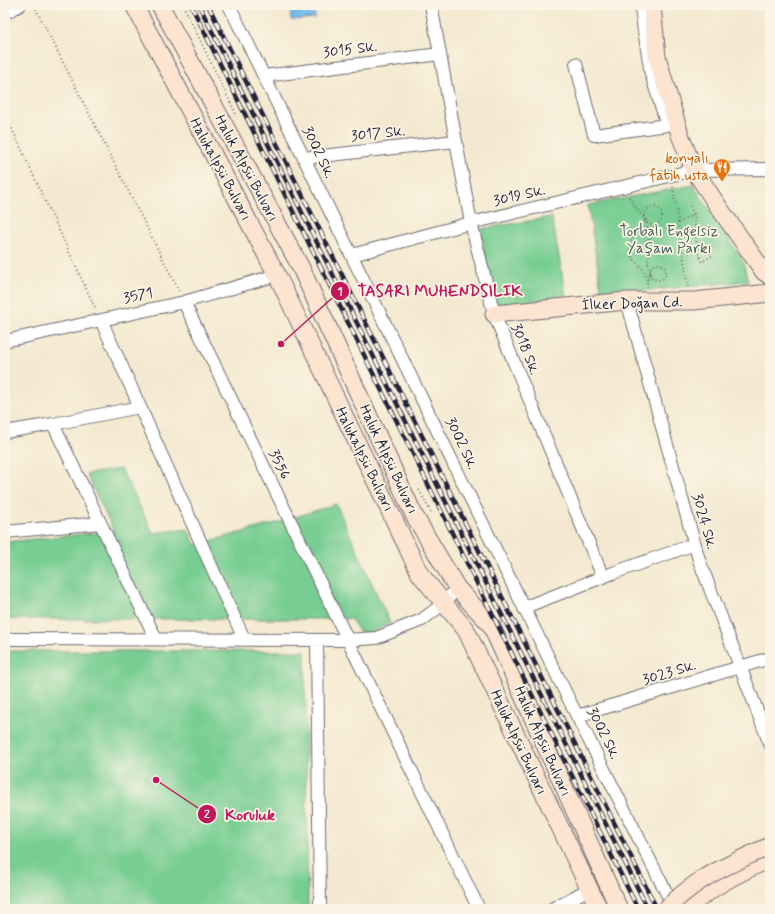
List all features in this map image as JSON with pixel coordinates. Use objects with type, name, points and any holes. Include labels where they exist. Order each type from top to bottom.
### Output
[{"type":"main road","name":"Halukalpsü Bulvarı","points":[[134,5],[277,275],[420,574],[466,630],[599,909]]},
{"type":"main road","name":"Haluk Alpsü Bulvarı","points":[[160,5],[300,266],[414,515],[457,588],[491,625],[619,909]]},
{"type":"main road","points":[[652,5],[657,57],[680,135],[694,170],[764,272],[770,276]]},
{"type":"main road","name":"İlker Doğan Cd.","points":[[494,314],[627,302],[691,301],[770,293]]},
{"type":"main road","points":[[675,909],[667,901],[680,896],[702,880],[728,865],[770,846]]},
{"type":"main road","points":[[688,909],[708,892],[726,880],[770,859]]},
{"type":"street","points":[[5,13],[20,5]]},
{"type":"street","name":"3002 Sk.","points":[[229,5],[525,607],[667,901]]},
{"type":"street","name":"3018 Sk.","points":[[430,5],[471,223],[494,314],[603,577]]},
{"type":"street","points":[[576,64],[594,135],[667,125],[651,74],[641,5]]},
{"type":"street","name":"3015 Sk.","points":[[264,76],[440,54]]},
{"type":"street","name":"3017 Sk.","points":[[304,158],[456,141]]},
{"type":"street","name":"3019 Sk.","points":[[352,255],[471,223],[694,170],[770,169]]},
{"type":"street","name":"3571","points":[[5,340],[184,302],[277,275]]},
{"type":"street","name":"3556","points":[[184,302],[479,909]]},
{"type":"street","name":"3024 Sk.","points":[[627,302],[699,560],[770,744]]},
{"type":"street","points":[[101,320],[244,639]]},
{"type":"street","points":[[5,432],[140,407]]},
{"type":"street","points":[[53,424],[156,639]]},
{"type":"street","points":[[5,532],[100,523]]},
{"type":"street","points":[[525,607],[694,544]]},
{"type":"street","points":[[5,639],[347,640],[376,638],[422,620],[444,603],[457,588]]},
{"type":"street","points":[[317,640],[320,909]]},
{"type":"street","name":"3023 Sk.","points":[[578,716],[770,658]]},
{"type":"street","points":[[552,909],[589,889]]},
{"type":"path","points":[[34,5],[184,302]]},
{"type":"path","points":[[5,114],[101,320]]},
{"type":"path","points":[[671,176],[691,301]]},
{"type":"path","points":[[624,187],[635,207],[642,216],[646,220],[649,223],[658,223],[661,219],[662,213],[656,207],[651,207],[645,213],[645,216],[646,220],[650,243],[648,262],[650,271],[651,276],[652,278],[660,280],[664,278],[666,273],[660,264],[652,266],[650,271],[647,282],[646,301]]},
{"type":"path","points":[[690,206],[694,214],[697,250],[702,262],[712,256],[706,245],[697,250]]},
{"type":"path","points":[[678,223],[694,214]]},
{"type":"path","points":[[646,220],[632,239],[630,251],[633,259],[644,270],[647,282]]},
{"type":"green space","name":"Torbalı Engelsiz Yaşam Parkı","points":[[693,185],[743,261],[748,281],[602,295],[588,205]]},
{"type":"green space","points":[[552,217],[566,297],[495,305],[480,229]]},
{"type":"green space","points":[[121,469],[153,533],[188,529],[195,545],[280,522],[336,504],[390,623],[369,634],[359,631],[351,619],[5,619],[5,542],[114,531],[86,474]]},
{"type":"green space","points":[[5,651],[305,651],[308,909],[5,909]]},
{"type":"water","points":[[290,5],[314,5],[315,18],[291,20]]},
{"type":"railway","points":[[191,5],[638,909]]},
{"type":"railway","points":[[199,5],[648,909]]},
{"type":"railway","points":[[208,5],[657,909]]},
{"type":"place","name":"konyalı fatih usta","points":[[722,182]]},
{"type":"place","name":"TASARI MUHENDSILIK","points":[[281,344]]},
{"type":"place","name":"Koruluk","points":[[156,780]]}]
